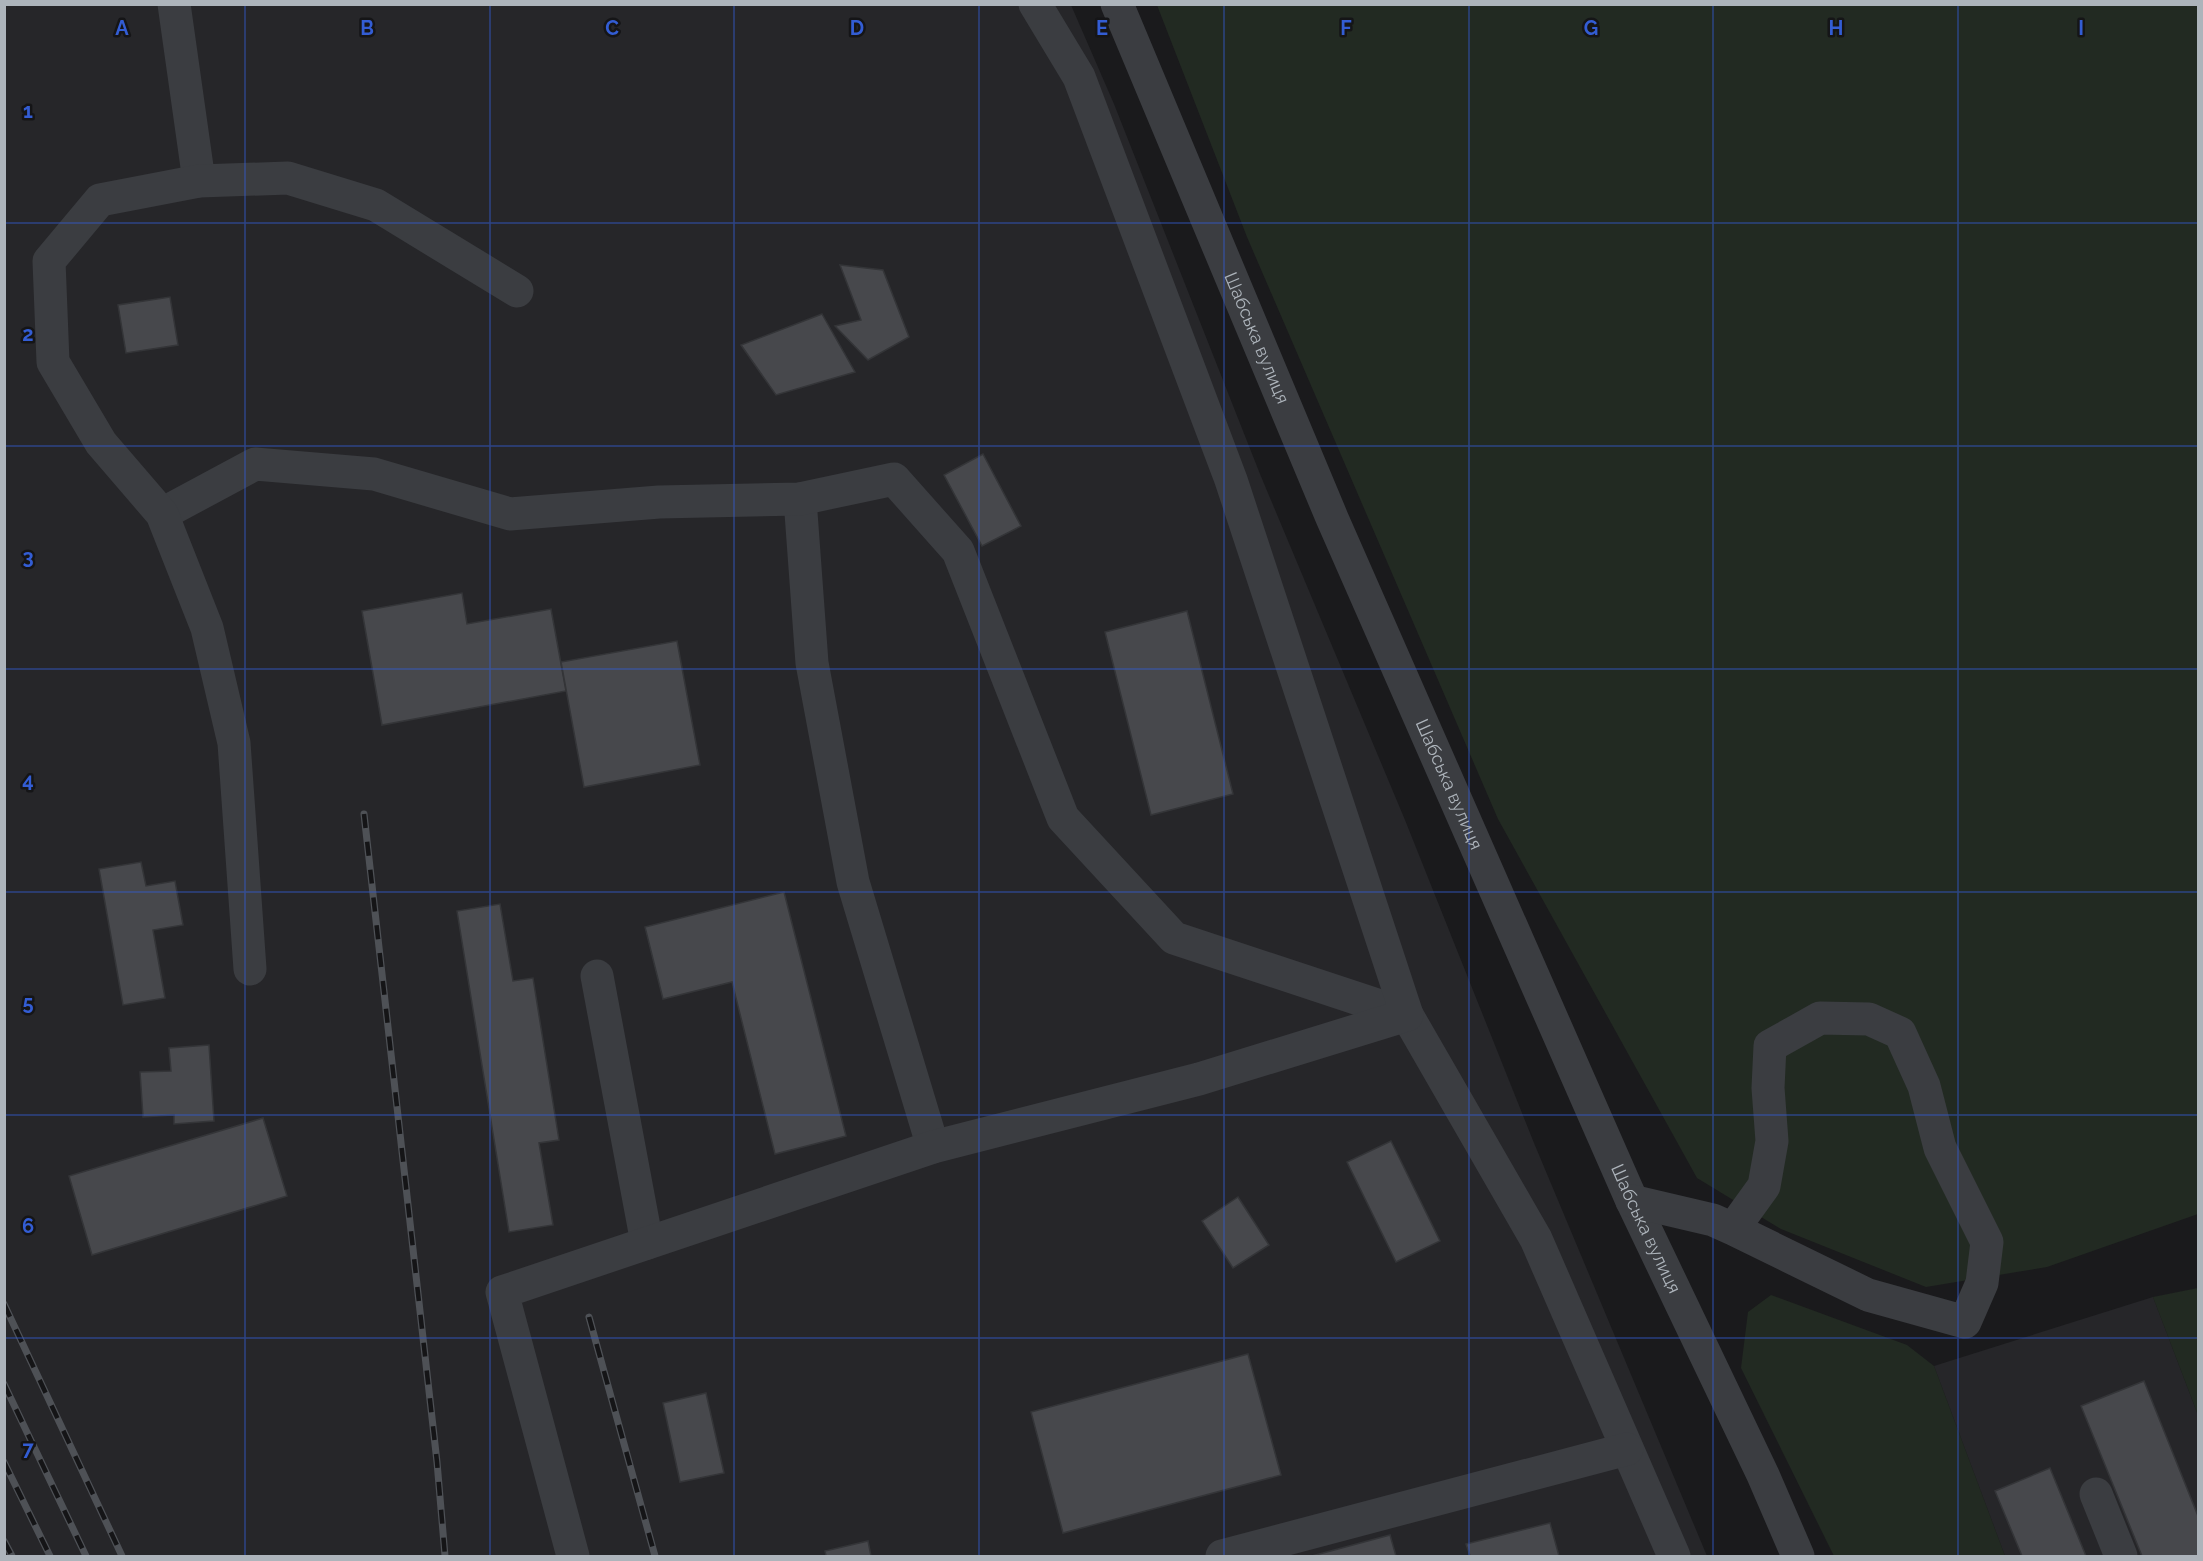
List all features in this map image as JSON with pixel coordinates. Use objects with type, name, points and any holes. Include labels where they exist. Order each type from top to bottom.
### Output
[{"type":"street","points":[[174,4],[199,181]]},
{"type":"street","points":[[1035,4],[1079,77],[1231,480],[1407,1015],[1536,1239],[1674,1557]]},
{"type":"street","name":"Шабська вулиця","points":[[1117,4],[1332,518],[1632,1201],[1763,1475],[1798,1557]]},
{"type":"street","points":[[250,969],[234,743],[207,628],[162,514],[101,443],[53,362],[49,261],[100,200],[199,181],[288,178],[376,205],[517,291]]},
{"type":"street","points":[[162,514],[255,464],[374,474],[510,514],[659,502],[800,499],[894,478],[958,551],[1063,818],[1174,938],[1407,1015]]},
{"type":"street","points":[[800,499],[812,663],[853,882],[933,1147]]},
{"type":"street","points":[[597,976],[647,1243]]},
{"type":"street","points":[[573,1557],[502,1292],[933,1147],[1200,1080],[1407,1015]]},
{"type":"street","points":[[1632,1201],[1713,1220],[1733,1230],[1868,1295],[1965,1323],[1982,1284],[1987,1242],[1940,1148],[1924,1086],[1900,1033],[1869,1019],[1820,1018],[1770,1046],[1768,1088],[1772,1142],[1764,1186],[1733,1230]]},
{"type":"street","points":[[1222,1557],[1627,1449]]},
{"type":"street","points":[[2097,1494],[2121,1557]]},
{"type":"shaded area","points":[[5,5],[1071,5],[1114,104],[1260,474],[1405,820],[1534,1143],[1707,1556],[5,1556]]},
{"type":"shaded area","points":[[1157,5],[2198,5],[2198,1214],[2047,1267],[1926,1287],[1781,1229],[1697,1178],[1498,819],[1247,237]]},
{"type":"shaded area","points":[[2198,1288],[2198,1415],[2153,1297]]},
{"type":"shaded area","points":[[1771,1295],[1907,1345],[1934,1366],[2005,1556],[1834,1556],[1741,1368],[1748,1312]]},
{"type":"shaded area","points":[[2153,1297],[2198,1415],[2198,1556],[2005,1556],[1934,1366]]},
{"type":"building","points":[[840,265],[883,270],[909,337],[868,360],[835,326],[861,320]]},
{"type":"building","points":[[170,297],[178,345],[126,353],[118,305]]},
{"type":"building","points":[[822,314],[855,372],[776,395],[741,345]]},
{"type":"building","points":[[983,454],[1021,526],[982,546],[944,475]]},
{"type":"building","points":[[462,593],[467,624],[551,609],[566,691],[382,725],[362,611]]},
{"type":"building","points":[[1187,611],[1233,794],[1151,815],[1105,632]]},
{"type":"building","points":[[677,641],[700,765],[584,787],[561,662]]},
{"type":"building","points":[[141,862],[146,886],[175,881],[183,925],[153,930],[165,998],[123,1005],[99,869]]},
{"type":"building","points":[[784,892],[846,1136],[775,1154],[732,982],[663,999],[645,927]]},
{"type":"building","points":[[500,904],[513,981],[533,978],[559,1140],[539,1143],[553,1225],[509,1232],[457,911]]},
{"type":"building","points":[[209,1045],[214,1121],[174,1124],[174,1115],[143,1117],[140,1072],[171,1071],[169,1048]]},
{"type":"building","points":[[263,1118],[287,1196],[92,1255],[69,1176]]},
{"type":"building","points":[[1391,1141],[1440,1241],[1396,1262],[1347,1162]]},
{"type":"building","points":[[1238,1197],[1269,1245],[1233,1268],[1202,1221]]},
{"type":"building","points":[[1248,1354],[1281,1475],[1063,1533],[1031,1412]]},
{"type":"building","points":[[2144,1381],[2198,1516],[2198,1556],[2142,1556],[2081,1406]]},
{"type":"building","points":[[706,1393],[724,1473],[680,1482],[663,1403]]},
{"type":"building","points":[[2050,1468],[2086,1556],[2022,1556],[1995,1491]]},
{"type":"building","points":[[1550,1523],[1559,1556],[1470,1556],[1466,1544]]},
{"type":"building","points":[[1390,1535],[1396,1556],[1312,1556]]},
{"type":"building","points":[[868,1541],[871,1556],[826,1556],[825,1551]]},
{"type":"railway","points":[[364,814],[437,1462],[445,1556]]},
{"type":"railway","points":[[4,1304],[122,1556]]},
{"type":"railway","points":[[589,1317],[655,1556]]},
{"type":"railway","points":[[4,1384],[86,1556]]},
{"type":"railway","points":[[4,1462],[50,1556]]},
{"type":"railway","points":[[4,1541],[12,1556]]}]
